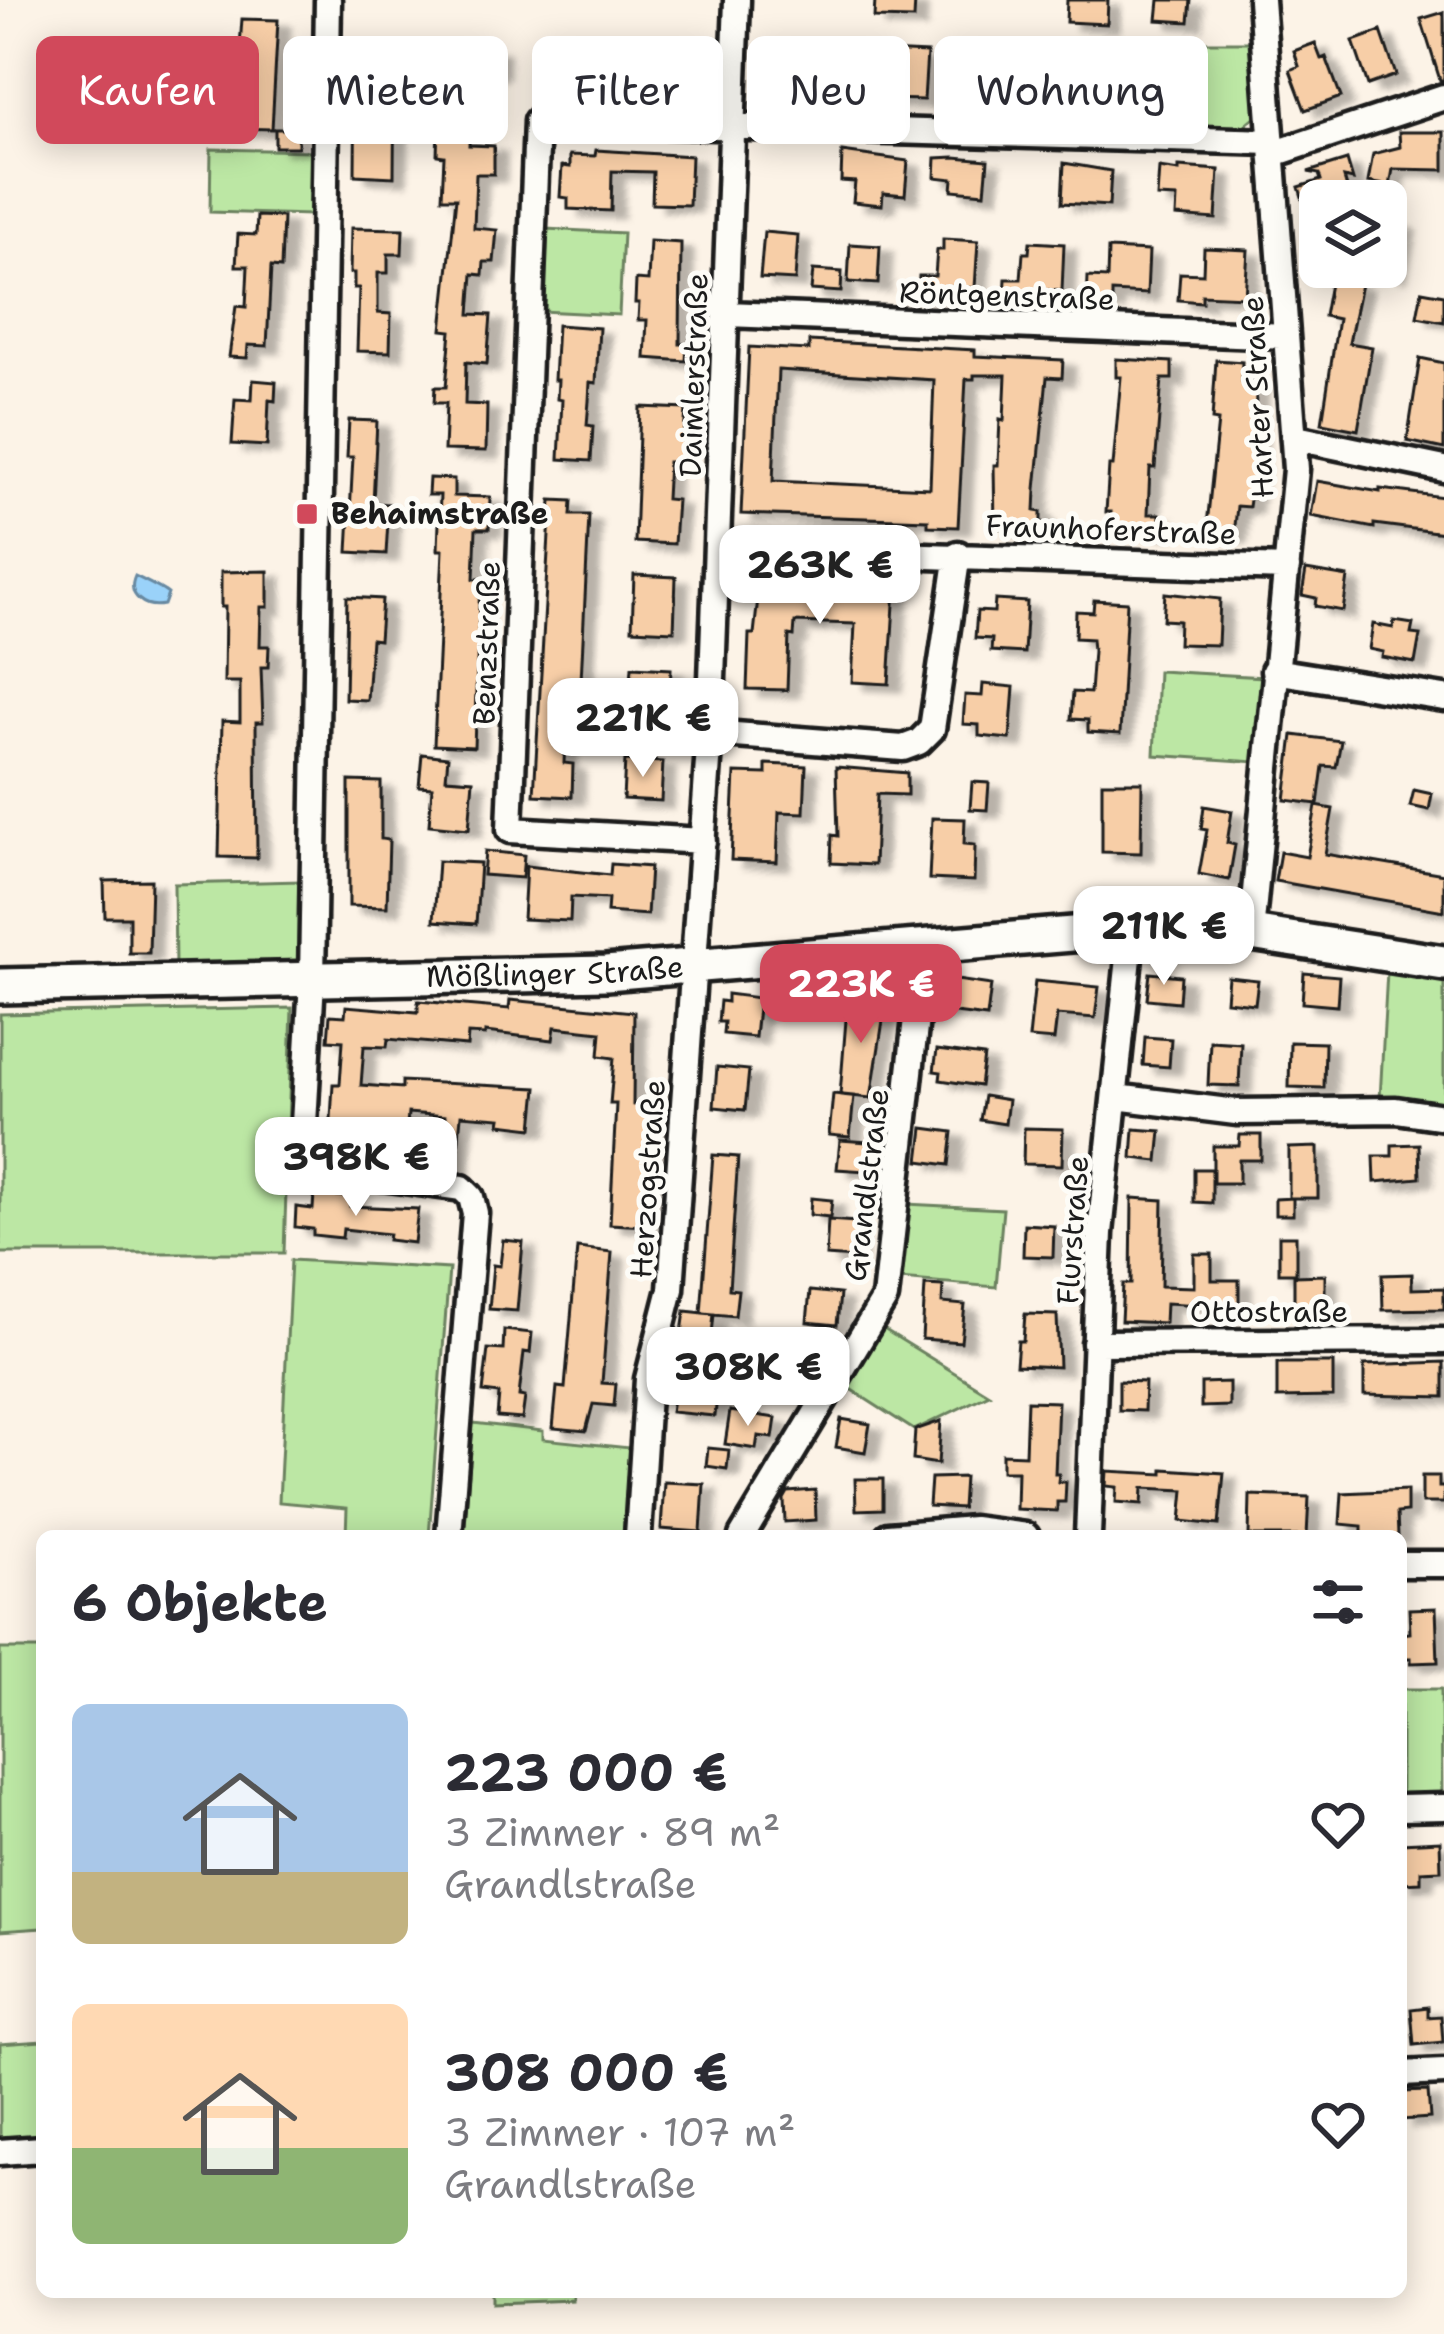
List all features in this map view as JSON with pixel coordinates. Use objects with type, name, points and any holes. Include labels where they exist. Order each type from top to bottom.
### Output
[{"type":"street","points":[[328,0],[312,980],[303,1142],[307,1160],[316,1168],[462,1188],[470,1197],[475,1213],[449,1530]]},
{"type":"street","name":"Daimlerstraße","points":[[692,967],[710,734],[737,0]]},
{"type":"street","name":"Harter Straße","points":[[1251,933],[1296,438],[1261,0]]},
{"type":"street","points":[[732,124],[1273,148],[1444,97]]},
{"type":"street","name":"Benzstraße","points":[[704,841],[510,830],[537,121],[732,124]]},
{"type":"street","name":"Röntgenstraße","points":[[727,314],[1286,336]]},
{"type":"street","points":[[1296,438],[1444,469]]},
{"type":"street","name":"Fraunhoferstraße","points":[[717,549],[1287,568]]},
{"type":"street","points":[[710,734],[903,748],[919,742],[932,729],[939,704],[958,554]]},
{"type":"street","points":[[1274,671],[1444,698]]},
{"type":"street","name":"Mößlinger Straße","points":[[0,986],[606,974],[1132,929],[1251,933],[1444,963]]},
{"type":"street","name":"Flurstraße","points":[[1088,1530],[1106,1170],[1132,929]]},
{"type":"street","name":"Grandlstraße","points":[[746,1530],[885,1298],[924,946]]},
{"type":"street","name":"Herzogstraße","points":[[638,1530],[648,1379],[671,1289],[692,967]]},
{"type":"street","points":[[1116,1097],[1236,1112],[1371,1110],[1444,1117]]},
{"type":"street","name":"Ottostraße","points":[[1095,1343],[1444,1341]]},
{"type":"street","points":[[952,1530],[987,1530]]},
{"type":"street","points":[[1407,1564],[1444,1564]]},
{"type":"street","points":[[1407,1808],[1444,1808]]},
{"type":"street","points":[[1407,2074],[1444,2072]]},
{"type":"street","points":[[0,2152],[36,2149]]},
{"type":"green space","points":[[1208,42],[1251,42],[1256,116],[1238,131],[1208,128]]},
{"type":"green space","points":[[211,149],[313,151],[311,215],[210,212]]},
{"type":"green space","points":[[545,229],[623,233],[619,315],[541,311]]},
{"type":"green space","points":[[1158,671],[1264,677],[1256,762],[1154,755]]},
{"type":"green space","points":[[301,881],[298,967],[175,968],[174,884]]},
{"type":"green space","points":[[1387,971],[1444,982],[1444,1107],[1380,1099]]},
{"type":"green space","points":[[292,1008],[284,1253],[0,1253],[0,1014]]},
{"type":"green space","points":[[906,1204],[1003,1209],[996,1287],[898,1279]]},
{"type":"green space","points":[[291,1260],[449,1269],[429,1530],[346,1530],[347,1508],[279,1502]]},
{"type":"green space","points":[[882,1328],[989,1394],[914,1430],[844,1385]]},
{"type":"green space","points":[[473,1423],[543,1431],[543,1439],[630,1448],[625,1530],[464,1530]]},
{"type":"green space","points":[[0,1649],[36,1649],[36,1928],[0,1931]]},
{"type":"green space","points":[[1407,1689],[1441,1689],[1442,1798],[1407,1799]]},
{"type":"green space","points":[[36,2041],[36,2141],[0,2144],[0,2044]]},
{"type":"green space","points":[[493,2298],[572,2298],[572,2300],[493,2303]]},
{"type":"water","points":[[135,576],[168,594],[164,605],[139,600],[133,590]]},
{"type":"building","points":[[875,0],[915,0],[914,19],[874,18]]},
{"type":"building","points":[[1067,0],[1108,0],[1107,24],[1066,22]]},
{"type":"building","points":[[1159,0],[1191,0],[1189,22],[1157,20]]},
{"type":"building","points":[[1444,12],[1444,80],[1440,80],[1421,19]]},
{"type":"building","points":[[242,19],[278,20],[272,129],[259,129],[259,36],[241,36]]},
{"type":"building","points":[[1381,31],[1396,75],[1368,85],[1353,41]]},
{"type":"building","points":[[1315,43],[1321,59],[1326,57],[1341,97],[1305,110],[1290,70],[1299,66],[1294,51]]},
{"type":"building","points":[[910,52],[927,53],[924,100],[910,100]]},
{"type":"building","points":[[275,129],[283,129],[283,144],[298,144],[298,147],[275,147]]},
{"type":"building","points":[[1399,132],[1444,132],[1444,170],[1393,169],[1391,180],[1368,180],[1373,154],[1400,147]]},
{"type":"building","points":[[355,144],[394,144],[394,177],[355,175]]},
{"type":"building","points":[[437,144],[494,146],[494,174],[476,174],[474,228],[497,230],[494,262],[484,262],[483,275],[473,274],[470,314],[491,315],[487,364],[466,362],[465,404],[487,405],[486,451],[444,450],[446,403],[434,403],[435,387],[446,387],[451,331],[442,330],[456,198],[442,198],[444,156],[437,155]]},
{"type":"building","points":[[596,150],[691,156],[689,205],[652,204],[653,172],[612,171],[611,211],[568,209],[568,198],[560,197],[562,166],[570,167],[570,155],[595,156]]},
{"type":"building","points":[[842,152],[908,161],[905,195],[883,193],[882,205],[853,202],[855,182],[841,181]]},
{"type":"building","points":[[936,158],[988,160],[985,193],[952,190],[953,179],[935,177]]},
{"type":"building","points":[[1347,160],[1353,180],[1321,180],[1319,174],[1308,172]]},
{"type":"building","points":[[1064,163],[1111,171],[1109,206],[1062,203]]},
{"type":"building","points":[[1179,167],[1219,170],[1216,219],[1176,216],[1177,198],[1157,197],[1159,168],[1179,171]]},
{"type":"building","points":[[257,216],[283,217],[281,268],[271,267],[267,346],[248,345],[247,358],[229,357],[236,306],[246,307],[248,266],[236,266],[238,234],[256,235]]},
{"type":"building","points":[[351,228],[403,229],[402,254],[388,254],[388,273],[378,273],[378,313],[391,314],[390,352],[357,351],[359,288],[354,288],[354,273],[350,273]]},
{"type":"building","points":[[764,232],[798,235],[795,280],[760,278]]},
{"type":"building","points":[[943,239],[978,241],[975,288],[946,286],[945,296],[918,295],[919,276],[935,276]]},
{"type":"building","points":[[650,241],[681,243],[680,344],[687,344],[686,361],[645,358],[647,320],[638,320],[639,303],[635,303],[636,280],[648,281]]},
{"type":"building","points":[[1030,242],[1064,244],[1062,291],[1032,289],[1032,300],[1005,298],[1006,279],[1021,279],[1023,253],[1029,253]]},
{"type":"building","points":[[850,244],[880,246],[878,284],[848,282]]},
{"type":"building","points":[[1204,248],[1248,250],[1245,297],[1202,295],[1202,302],[1178,300],[1180,273],[1203,274]]},
{"type":"building","points":[[1108,249],[1149,251],[1147,294],[1112,292],[1112,302],[1087,301],[1088,277],[1107,278]]},
{"type":"building","points":[[813,270],[842,272],[841,292],[811,290]]},
{"type":"building","points":[[1329,288],[1360,288],[1349,343],[1372,347],[1358,430],[1322,423],[1338,319],[1324,316]]},
{"type":"building","points":[[1422,291],[1444,295],[1444,322],[1417,317]]},
{"type":"building","points":[[557,325],[599,328],[596,383],[590,382],[587,425],[593,426],[591,461],[559,459],[562,400],[557,399],[558,380],[554,380]]},
{"type":"building","points":[[809,341],[1063,360],[1062,378],[1047,377],[1035,511],[1041,512],[1041,530],[995,528],[994,465],[998,465],[1000,419],[1004,420],[1006,375],[966,379],[958,527],[928,526],[928,520],[741,514],[749,347],[809,350]],"holes":[[[778,370],[934,380],[930,488],[773,481]]]},
{"type":"building","points":[[1420,358],[1444,363],[1444,449],[1407,441]]},
{"type":"building","points":[[1116,359],[1172,362],[1172,379],[1162,379],[1155,468],[1150,468],[1148,514],[1160,514],[1160,531],[1110,529],[1111,512],[1106,512],[1109,466],[1113,466],[1121,377],[1116,377]]},
{"type":"building","points":[[1216,360],[1242,362],[1241,381],[1256,382],[1249,507],[1237,506],[1234,536],[1206,534],[1218,421],[1212,420]]},
{"type":"building","points":[[253,380],[276,382],[275,401],[269,400],[267,446],[232,444],[235,399],[252,400]]},
{"type":"building","points":[[640,407],[686,409],[682,462],[668,462],[666,499],[677,500],[674,544],[635,542]]},
{"type":"building","points":[[349,420],[377,421],[373,503],[389,504],[386,554],[348,552],[353,457],[347,457]]},
{"type":"building","points":[[429,478],[454,479],[454,496],[490,497],[489,529],[476,529],[474,579],[480,579],[474,747],[434,745],[443,550],[438,550],[440,495],[428,495]]},
{"type":"building","points":[[1317,481],[1444,497],[1444,533],[1374,524],[1374,528],[1311,516]]},
{"type":"building","points":[[551,500],[572,501],[571,515],[589,515],[579,723],[566,723],[564,763],[573,764],[572,797],[534,795]]},
{"type":"building","points":[[1306,570],[1348,577],[1343,611],[1315,606],[1316,598],[1302,595]]},
{"type":"building","points":[[268,571],[268,607],[261,607],[260,646],[269,646],[268,667],[261,667],[263,722],[256,722],[257,858],[219,857],[222,721],[240,722],[240,682],[224,682],[221,572]]},
{"type":"building","points":[[634,575],[676,577],[674,631],[632,629]]},
{"type":"building","points":[[760,580],[895,588],[889,684],[852,682],[855,624],[795,622],[794,636],[789,635],[787,690],[747,689],[749,634],[754,634]]},
{"type":"building","points":[[1165,593],[1220,599],[1218,645],[1178,644],[1179,621],[1163,620]]},
{"type":"building","points":[[347,597],[382,599],[379,640],[371,639],[367,700],[345,699]]},
{"type":"building","points":[[995,600],[1027,602],[1024,653],[991,651],[992,639],[975,638],[977,611],[994,612]]},
{"type":"building","points":[[1094,600],[1127,602],[1120,734],[1088,732],[1088,720],[1071,719],[1073,692],[1090,693],[1093,651],[1092,639],[1075,638],[1076,611],[1093,612]]},
{"type":"building","points":[[1394,621],[1413,624],[1411,634],[1420,635],[1415,663],[1382,657],[1383,652],[1369,649],[1373,624],[1393,628]]},
{"type":"building","points":[[632,667],[671,669],[669,713],[629,710]]},
{"type":"building","points":[[983,684],[1014,687],[1010,739],[979,736],[979,725],[963,724],[965,695],[982,696]]},
{"type":"building","points":[[1293,735],[1341,741],[1336,767],[1323,766],[1318,804],[1285,800]]},
{"type":"building","points":[[422,754],[448,757],[446,778],[473,780],[469,829],[429,825],[432,787],[419,786]]},
{"type":"building","points":[[625,760],[663,762],[661,801],[623,799]]},
{"type":"building","points":[[766,764],[806,766],[804,813],[779,812],[777,862],[731,860],[735,773],[766,774]]},
{"type":"building","points":[[836,767],[907,773],[907,795],[877,794],[874,865],[831,863],[832,835],[838,836]]},
{"type":"building","points":[[349,781],[381,782],[381,839],[389,840],[387,907],[349,906]]},
{"type":"building","points":[[972,782],[989,783],[987,810],[970,809]]},
{"type":"building","points":[[1102,782],[1142,782],[1141,853],[1102,852]]},
{"type":"building","points":[[1414,790],[1432,794],[1429,810],[1410,806]]},
{"type":"building","points":[[1204,806],[1232,811],[1227,843],[1235,845],[1229,880],[1199,874],[1207,830],[1201,829]]},
{"type":"building","points":[[1316,806],[1333,809],[1325,854],[1444,874],[1444,911],[1275,881],[1280,852],[1307,857]]},
{"type":"building","points":[[932,818],[965,819],[964,844],[975,845],[974,881],[929,879]]},
{"type":"building","points":[[485,851],[524,855],[522,878],[483,875]]},
{"type":"building","points":[[438,861],[480,863],[476,924],[434,921]]},
{"type":"building","points":[[611,864],[650,867],[647,915],[607,912],[608,899],[571,897],[570,921],[523,919],[526,866],[610,875]]},
{"type":"building","points":[[151,880],[149,953],[129,953],[129,917],[105,917],[104,881]]},
{"type":"building","points":[[1150,973],[1181,976],[1179,1002],[1147,999]]},
{"type":"building","points":[[1304,973],[1339,976],[1337,1006],[1302,1003]]},
{"type":"building","points":[[1228,977],[1258,980],[1255,1004],[1226,1001]]},
{"type":"building","points":[[943,978],[991,985],[987,1017],[939,1011]]},
{"type":"building","points":[[1035,981],[1099,987],[1095,1018],[1057,1015],[1054,1040],[1029,1038]]},
{"type":"building","points":[[727,994],[759,998],[755,1037],[723,1034],[724,1022],[718,1022],[720,1001],[727,1002]]},
{"type":"building","points":[[848,995],[886,1001],[871,1098],[840,1095]]},
{"type":"building","points":[[510,1000],[634,1012],[633,1105],[654,1107],[645,1226],[610,1224],[614,1058],[599,1056],[601,1032],[555,1027],[553,1040],[485,1032],[468,1034],[467,1046],[388,1039],[387,1047],[364,1046],[361,1085],[402,1088],[402,1081],[537,1088],[533,1128],[500,1124],[501,1118],[461,1115],[456,1171],[442,1169],[445,1116],[408,1113],[405,1148],[359,1144],[359,1155],[338,1154],[339,1138],[330,1137],[333,1084],[340,1084],[343,1041],[328,1040],[330,1015],[345,1016],[346,1006],[418,1012],[418,1001],[509,1009]]},
{"type":"building","points":[[1145,1037],[1171,1039],[1169,1067],[1143,1065]]},
{"type":"building","points":[[1210,1041],[1241,1043],[1239,1086],[1208,1085]]},
{"type":"building","points":[[1290,1042],[1325,1043],[1324,1088],[1289,1087]]},
{"type":"building","points":[[937,1050],[984,1056],[980,1086],[940,1080],[941,1072],[934,1071]]},
{"type":"building","points":[[717,1067],[749,1070],[745,1110],[714,1107]]},
{"type":"building","points":[[833,1094],[854,1096],[850,1137],[829,1135]]},
{"type":"building","points":[[984,1096],[1008,1100],[1005,1124],[980,1120]]},
{"type":"building","points":[[923,1128],[953,1132],[949,1165],[919,1161]]},
{"type":"building","points":[[1024,1128],[1063,1129],[1062,1165],[1023,1164]]},
{"type":"building","points":[[1134,1129],[1161,1131],[1158,1161],[1132,1158]]},
{"type":"building","points":[[1240,1135],[1261,1135],[1261,1160],[1239,1160],[1239,1183],[1213,1183],[1213,1146],[1239,1146]]},
{"type":"building","points":[[840,1140],[868,1142],[866,1171],[837,1169]]},
{"type":"building","points":[[1419,1144],[1420,1178],[1375,1182],[1374,1156],[1392,1156],[1392,1145]]},
{"type":"building","points":[[1318,1147],[1318,1198],[1289,1198],[1289,1148]]},
{"type":"building","points":[[713,1155],[738,1157],[729,1289],[738,1290],[735,1316],[701,1313]]},
{"type":"building","points":[[1194,1169],[1212,1169],[1212,1203],[1194,1202]]},
{"type":"building","points":[[314,1194],[351,1197],[350,1206],[418,1209],[414,1243],[388,1240],[389,1234],[343,1229],[342,1238],[313,1235],[313,1229],[295,1227],[296,1207],[313,1209]]},
{"type":"building","points":[[811,1198],[832,1200],[830,1217],[810,1215]]},
{"type":"building","points":[[1132,1198],[1163,1200],[1161,1286],[1194,1287],[1194,1254],[1212,1254],[1212,1280],[1239,1280],[1239,1307],[1166,1303],[1165,1323],[1121,1321],[1123,1284],[1131,1284]]},
{"type":"building","points":[[1293,1198],[1293,1215],[1275,1215],[1275,1199]]},
{"type":"building","points":[[828,1220],[856,1222],[854,1258],[826,1256]]},
{"type":"building","points":[[1024,1224],[1054,1226],[1053,1257],[1023,1256]]},
{"type":"building","points":[[1279,1236],[1296,1236],[1296,1273],[1279,1273]]},
{"type":"building","points":[[503,1240],[523,1242],[517,1311],[489,1309],[493,1265],[500,1266]]},
{"type":"building","points":[[577,1248],[612,1252],[602,1383],[616,1384],[614,1406],[593,1404],[586,1431],[553,1428],[557,1387],[565,1388]]},
{"type":"building","points":[[1412,1274],[1412,1289],[1444,1288],[1444,1309],[1383,1310],[1382,1275]]},
{"type":"building","points":[[1325,1275],[1325,1304],[1294,1305],[1294,1276]]},
{"type":"building","points":[[925,1285],[943,1286],[942,1303],[965,1305],[961,1342],[922,1339]]},
{"type":"building","points":[[810,1291],[840,1294],[837,1325],[807,1322]]},
{"type":"building","points":[[685,1311],[714,1314],[708,1375],[719,1376],[715,1416],[671,1412]]},
{"type":"building","points":[[1025,1314],[1057,1315],[1059,1367],[1016,1365]]},
{"type":"building","points":[[504,1330],[532,1333],[530,1353],[524,1352],[519,1396],[525,1397],[522,1419],[497,1417],[499,1394],[483,1392],[488,1349],[503,1350]]},
{"type":"building","points":[[767,1333],[803,1337],[798,1387],[769,1384],[772,1356],[764,1355]]},
{"type":"building","points":[[1444,1362],[1444,1397],[1364,1395],[1364,1365]]},
{"type":"building","points":[[1277,1363],[1333,1363],[1333,1397],[1277,1398]]},
{"type":"building","points":[[1119,1381],[1145,1382],[1144,1411],[1119,1410]]},
{"type":"building","points":[[1229,1382],[1229,1406],[1201,1407],[1201,1383]]},
{"type":"building","points":[[1027,1401],[1058,1402],[1055,1474],[1059,1474],[1058,1482],[1066,1482],[1065,1502],[1057,1502],[1057,1511],[1016,1509],[1017,1471],[1002,1471],[1002,1454],[1025,1455]]},
{"type":"building","points":[[730,1411],[776,1418],[773,1438],[758,1436],[756,1449],[725,1444]]},
{"type":"building","points":[[841,1419],[870,1424],[865,1452],[836,1447]]},
{"type":"building","points":[[941,1421],[938,1464],[913,1460],[915,1430]]},
{"type":"building","points":[[708,1448],[729,1450],[727,1469],[706,1466]]},
{"type":"building","points":[[1163,1469],[1224,1473],[1219,1525],[1181,1521],[1184,1490],[1143,1488],[1142,1504],[1116,1502],[1117,1487],[1106,1486],[1107,1471],[1163,1474]]},
{"type":"building","points":[[1422,1476],[1439,1476],[1444,1503],[1422,1503]]},
{"type":"building","points":[[964,1477],[962,1508],[929,1506],[931,1478]]},
{"type":"building","points":[[855,1479],[883,1479],[883,1509],[856,1510]]},
{"type":"building","points":[[664,1482],[704,1484],[701,1530],[661,1529]]},
{"type":"building","points":[[815,1490],[816,1520],[785,1522],[788,1492]]},
{"type":"building","points":[[1407,1490],[1407,1512],[1397,1513],[1398,1530],[1362,1530],[1362,1526],[1340,1524],[1342,1493]]},
{"type":"building","points":[[1250,1495],[1309,1497],[1307,1530],[1249,1530]]},
{"type":"building","points":[[1436,1608],[1438,1662],[1411,1663],[1407,1658],[1409,1609]]},
{"type":"building","points":[[1440,1841],[1441,1870],[1421,1871],[1421,1882],[1407,1883],[1407,1843]]},
{"type":"building","points":[[1428,2007],[1428,2017],[1441,2016],[1443,2042],[1414,2045],[1411,2009]]},
{"type":"building","points":[[1428,2091],[1430,2118],[1407,2120],[1407,2092]]},
{"type":"place","name":"Behaimstraße","points":[[307,514]]}]
